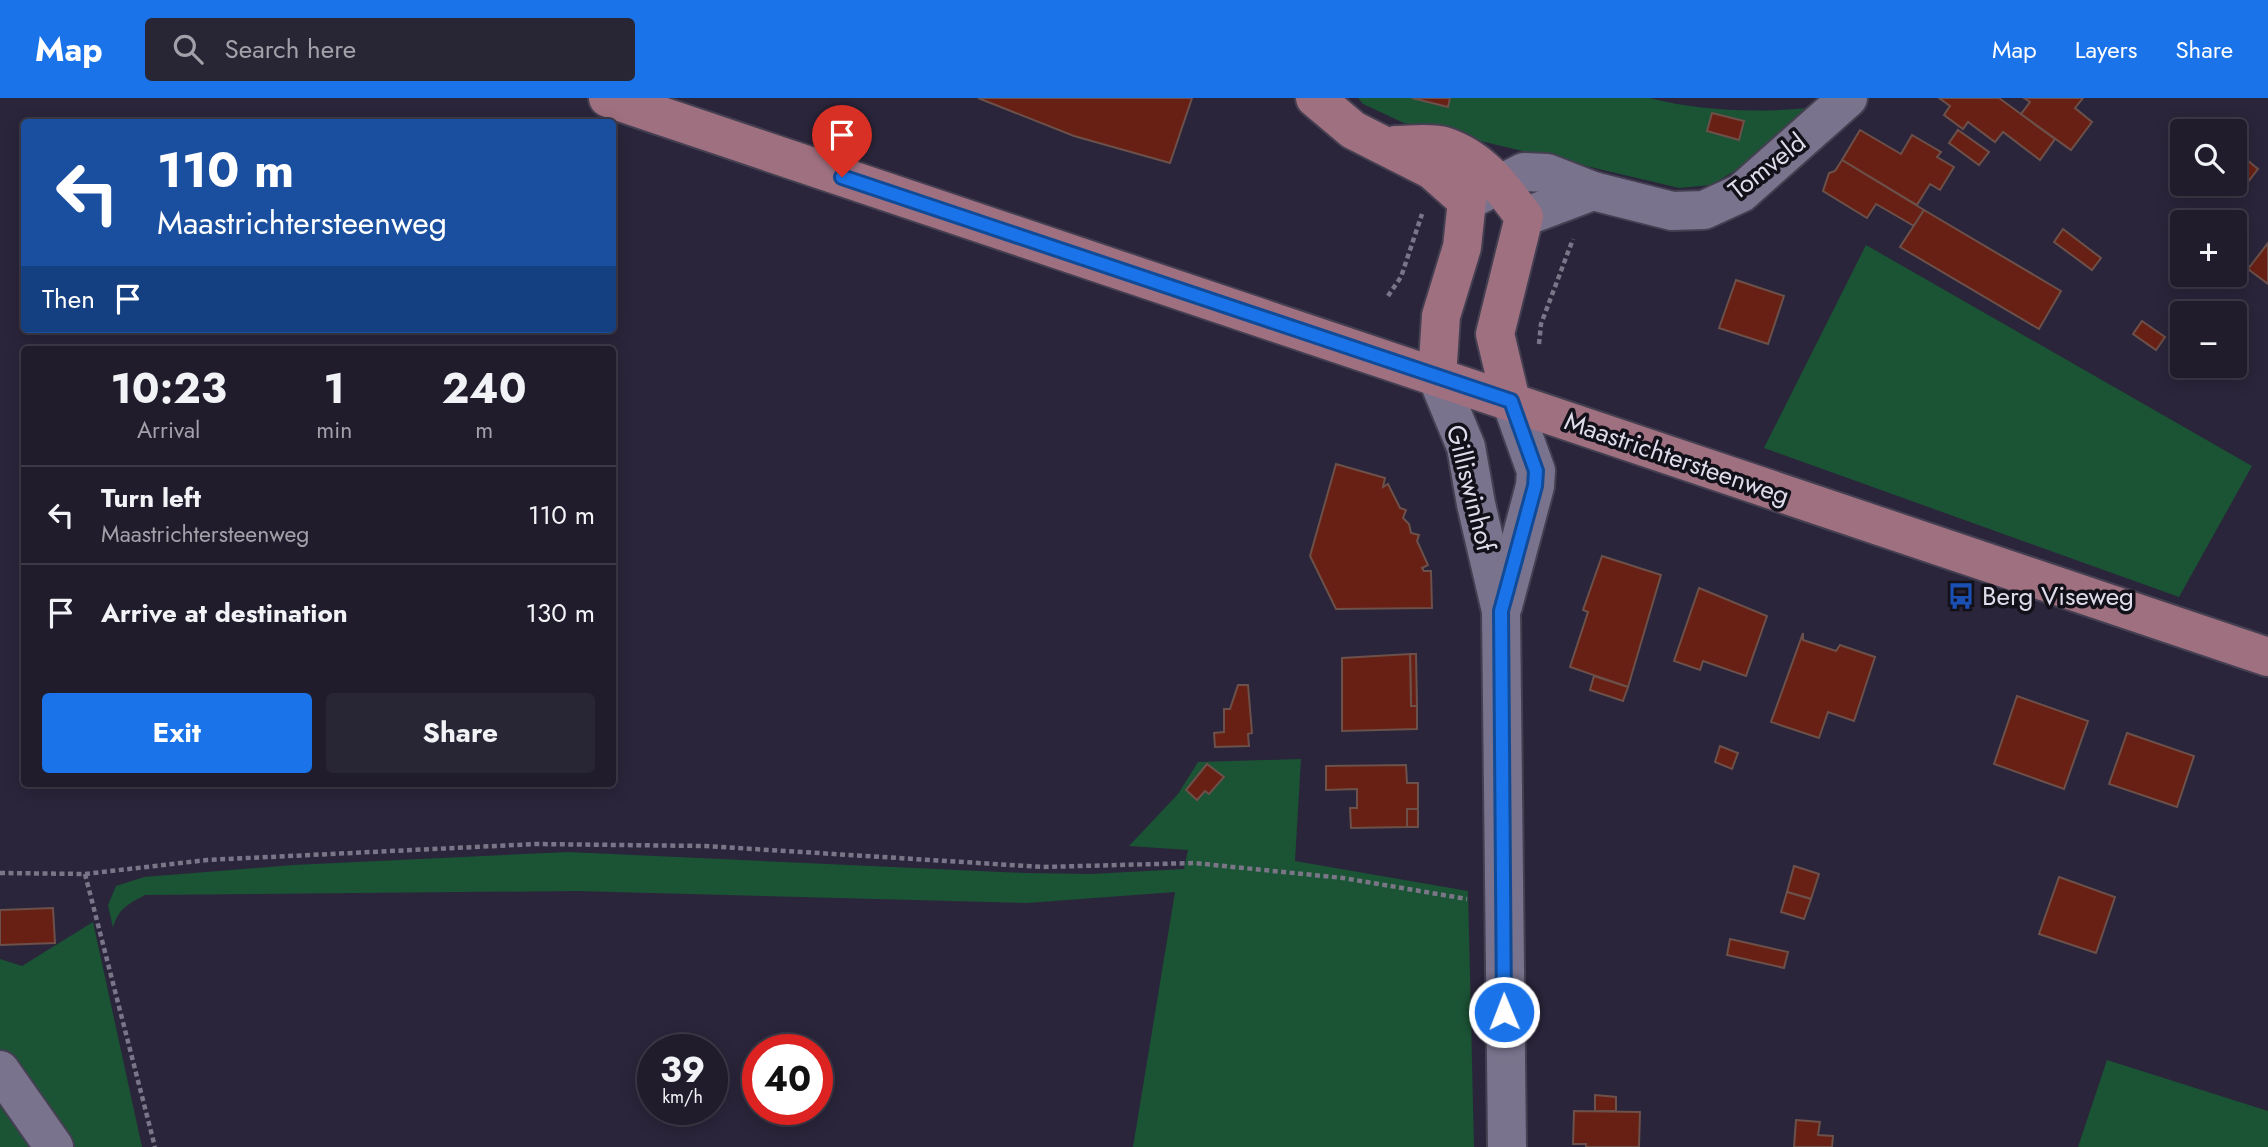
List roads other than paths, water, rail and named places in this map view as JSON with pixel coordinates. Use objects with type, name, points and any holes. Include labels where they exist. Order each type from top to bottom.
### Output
[{"type":"main road","name":"Maastrichtersteenweg","points":[[608,98],[2268,657]]},
{"type":"main road","points":[[1315,98],[1353,130],[1432,170],[1467,201]]},
{"type":"main road","points":[[1385,144],[1443,146],[1478,164],[1500,183],[1524,217]]},
{"type":"main road","name":"Gilliswinhof","points":[[1437,377],[1441,316],[1462,247],[1467,201]]},
{"type":"main road","name":"Gilliswinhof","points":[[1511,401],[1495,334],[1524,217]]},
{"type":"street","name":"Tomveld","points":[[1467,201],[1524,172],[1547,173],[1593,191],[1672,211],[1704,210],[1741,192],[1848,98]]},
{"type":"street","points":[[1524,217],[1593,191]]},
{"type":"street","name":"Gilliswinhof","points":[[1437,377],[1466,447],[1476,504],[1501,611],[1502,905],[1507,1147]]},
{"type":"street","name":"Gilliswinhof","points":[[1501,611],[1535,486],[1536,471],[1511,401]]},
{"type":"street","points":[[0,1070],[54,1147]]},
{"type":"place","name":"Berg Viseweg","points":[[1961,596]]}]
